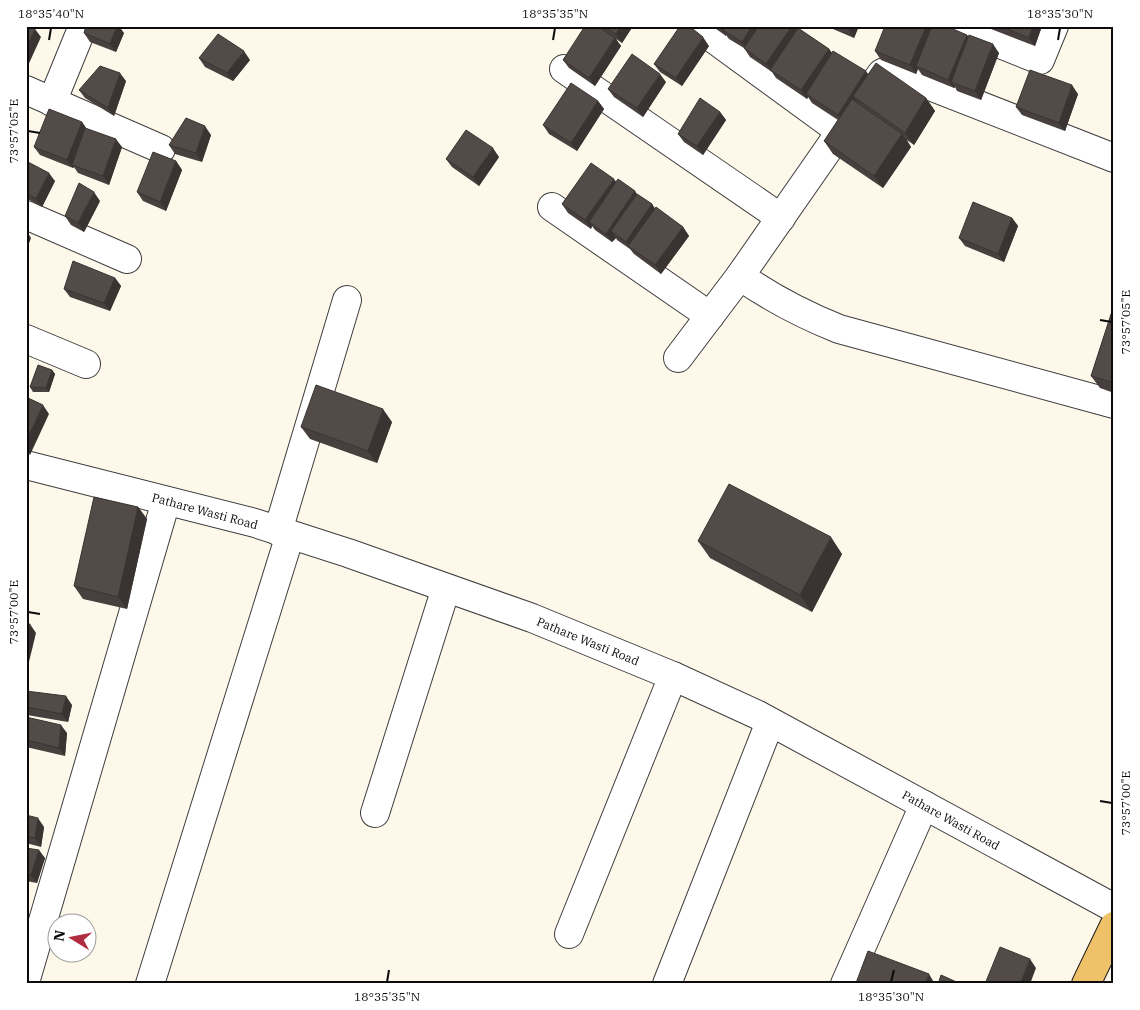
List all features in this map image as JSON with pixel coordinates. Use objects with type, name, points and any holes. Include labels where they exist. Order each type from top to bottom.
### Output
[{"type":"main road","points":[[1086,984],[1114,926]]},
{"type":"street","points":[[52,102],[83,26]]},
{"type":"street","points":[[696,26],[841,132]]},
{"type":"street","points":[[955,26],[1040,60],[1054,26]]},
{"type":"street","points":[[564,69],[781,218]]},
{"type":"street","points":[[678,358],[740,276],[882,73],[889,70],[1114,158]]},
{"type":"street","points":[[26,90],[161,149]]},
{"type":"street","points":[[552,207],[710,316]]},
{"type":"street","points":[[26,215],[127,259]]},
{"type":"street","points":[[740,276],[763,292],[817,320],[839,329],[1114,404]]},
{"type":"street","points":[[150,984],[284,533],[347,300]]},
{"type":"street","points":[[26,339],[86,364]]},
{"type":"street","name":"Pathare Wasti Road","points":[[26,464],[284,533],[532,618],[673,676],[770,722],[1114,908]]},
{"type":"street","points":[[26,979],[166,500]]},
{"type":"street","points":[[375,813],[446,588]]},
{"type":"street","points":[[569,934],[673,676]]},
{"type":"street","points":[[667,984],[770,722]]},
{"type":"street","points":[[845,984],[924,804]]},
{"type":"building","points":[[26,26],[35,29],[26,48]]},
{"type":"building","points":[[86,26],[117,26],[110,44],[84,33]]},
{"type":"building","points":[[585,26],[598,26],[615,38],[589,78],[563,60]]},
{"type":"building","points":[[603,26],[621,26],[616,34]]},
{"type":"building","points":[[680,26],[689,26],[703,37],[676,78],[654,64]]},
{"type":"building","points":[[725,26],[752,26],[742,42],[723,30]]},
{"type":"building","points":[[759,26],[792,26],[766,64],[744,48]]},
{"type":"building","points":[[885,26],[926,26],[910,65],[875,51]]},
{"type":"building","points":[[932,26],[946,26],[967,35],[948,80],[916,66]]},
{"type":"building","points":[[1000,26],[1033,26],[1029,38]]},
{"type":"building","points":[[798,28],[829,49],[801,90],[770,70]]},
{"type":"building","points":[[218,34],[244,51],[227,73],[199,58]]},
{"type":"building","points":[[969,35],[993,44],[975,91],[951,82]]},
{"type":"building","points":[[833,51],[866,71],[838,115],[806,94]]},
{"type":"building","points":[[632,54],[660,74],[637,108],[608,89]]},
{"type":"building","points":[[876,63],[926,98],[905,133],[853,96]]},
{"type":"building","points":[[100,66],[120,73],[108,108],[79,90]]},
{"type":"building","points":[[1030,70],[1072,85],[1059,123],[1016,107]]},
{"type":"building","points":[[571,83],[598,101],[571,143],[543,125]]},
{"type":"building","points":[[700,98],[720,112],[697,146],[678,134]]},
{"type":"building","points":[[852,99],[902,134],[874,176],[824,141]]},
{"type":"building","points":[[49,109],[82,122],[67,160],[34,147]]},
{"type":"building","points":[[186,118],[205,126],[196,153],[169,145]]},
{"type":"building","points":[[85,128],[116,139],[103,176],[72,165]]},
{"type":"building","points":[[466,130],[493,148],[473,177],[446,159]]},
{"type":"building","points":[[153,152],[176,161],[160,202],[137,192]]},
{"type":"building","points":[[28,162],[49,173],[36,199],[26,193],[26,165]]},
{"type":"building","points":[[591,163],[614,179],[585,220],[562,204]]},
{"type":"building","points":[[618,179],[635,191],[606,234],[589,222]]},
{"type":"building","points":[[79,183],[94,192],[78,223],[65,216]]},
{"type":"building","points":[[637,194],[652,204],[626,242],[611,231]]},
{"type":"building","points":[[973,202],[1012,218],[998,254],[959,238]]},
{"type":"building","points":[[656,207],[683,227],[655,265],[628,246]]},
{"type":"building","points":[[73,261],[115,278],[104,303],[64,289]]},
{"type":"building","points":[[1114,305],[1114,383],[1091,376]]},
{"type":"building","points":[[38,365],[52,370],[46,388],[30,387]]},
{"type":"building","points":[[316,385],[383,409],[368,451],[301,427]]},
{"type":"building","points":[[26,397],[43,405],[26,441]]},
{"type":"building","points":[[729,484],[831,537],[800,595],[698,541]]},
{"type":"building","points":[[94,497],[138,507],[118,597],[74,586]]},
{"type":"building","points":[[26,624],[30,624],[26,639]]},
{"type":"building","points":[[26,691],[66,696],[62,714],[26,707]]},
{"type":"building","points":[[26,717],[61,725],[59,748],[26,740]]},
{"type":"building","points":[[26,815],[38,818],[35,838],[26,836]]},
{"type":"building","points":[[26,848],[39,850],[31,875],[26,874]]},
{"type":"building","points":[[1000,947],[1030,959],[1020,984],[985,984]]},
{"type":"building","points":[[868,951],[929,974],[925,984],[856,983]]},
{"type":"building","points":[[941,975],[961,984],[938,984]]}]
